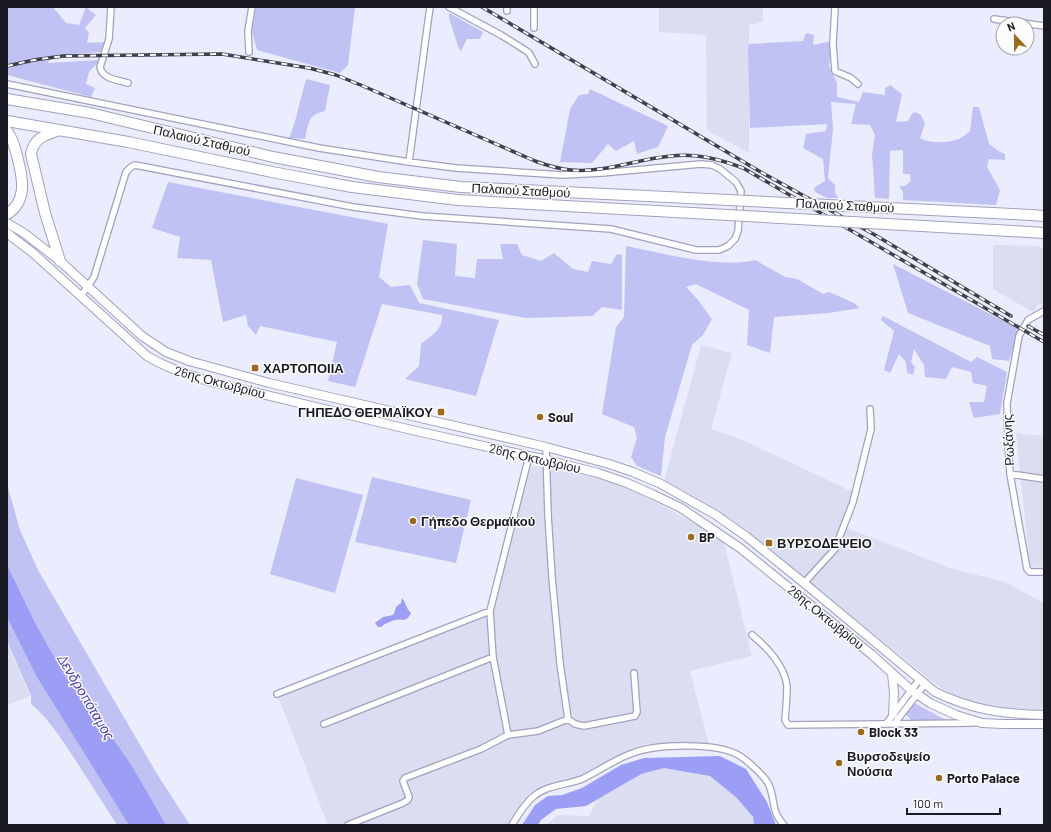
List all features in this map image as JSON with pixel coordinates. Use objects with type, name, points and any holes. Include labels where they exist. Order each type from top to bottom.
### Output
[{"type":"highway","name":"Παλαιού Σταθμού","points":[[7,99],[90,113],[273,157],[378,177],[461,187],[1044,216]]},
{"type":"highway","name":"Παλαιού Σταθμού","points":[[7,121],[61,129],[352,187],[458,200],[1044,233]]},
{"type":"highway","points":[[60,261],[45,213],[31,154],[33,145],[40,138],[61,129]]},
{"type":"highway","points":[[7,131],[12,139],[23,181],[22,192],[17,204],[13,210],[7,214]]},
{"type":"main road","name":"26ης Οκτωβρίου","points":[[7,223],[24,233],[60,261],[116,314],[154,345],[189,361],[269,383],[546,447],[633,472],[679,493],[716,515],[747,537],[935,692],[955,702],[986,711],[1044,715]]},
{"type":"main road","name":"26ης Οκτωβρίου","points":[[7,233],[33,253],[147,356],[162,365],[177,372],[208,381],[546,460],[620,480],[681,508],[740,548],[871,654],[914,692],[940,708],[966,719],[982,723],[1044,724]]},
{"type":"main road","points":[[892,673],[894,693],[893,714]]},
{"type":"street","points":[[110,7],[109,35],[100,72],[103,75],[128,83]]},
{"type":"street","points":[[249,52],[248,31],[252,7]]},
{"type":"street","points":[[408,162],[430,7]]},
{"type":"street","points":[[449,7],[501,35],[525,50],[531,56],[535,64]]},
{"type":"street","points":[[534,7],[534,28]]},
{"type":"street","points":[[835,7],[833,44],[835,71],[851,78],[858,84]]},
{"type":"street","points":[[994,19],[1044,26]]},
{"type":"street","points":[[7,84],[319,148],[456,168],[563,175],[701,164],[712,165],[727,174],[736,182],[741,191],[741,208],[738,230],[735,239],[728,246],[720,250],[696,250],[611,229],[422,216],[353,207],[135,165],[131,166],[126,172],[94,277],[81,296]]},
{"type":"street","name":"Ρωξάνης","points":[[1042,312],[1028,320],[1019,336],[1006,414],[1010,474],[1027,569],[1029,572],[1044,572]]},
{"type":"street","points":[[804,583],[835,549],[853,502],[871,429],[870,409]]},
{"type":"street","points":[[546,447],[552,576],[560,663],[568,719],[575,724],[584,726],[635,716],[637,712],[634,673]]},
{"type":"street","points":[[508,735],[493,657],[490,611],[529,456]]},
{"type":"street","points":[[1010,474],[1044,479]]},
{"type":"street","points":[[277,694],[490,611]]},
{"type":"street","points":[[752,635],[766,646],[784,676],[787,684],[787,724],[982,723]]},
{"type":"street","points":[[324,724],[493,657]]},
{"type":"street","points":[[886,724],[922,682]]},
{"type":"street","points":[[894,724],[914,692]]},
{"type":"street","points":[[348,825],[408,800],[409,797],[403,781],[405,778],[480,749],[508,735],[538,731],[568,719]]},
{"type":"street","points":[[512,825],[526,803],[542,791],[582,779],[611,762],[632,753],[651,748],[681,746],[723,749],[732,751],[741,756],[755,768],[768,783],[775,813],[784,825]]},
{"type":"shaded area","points":[[7,7],[53,7],[66,23],[79,25],[86,7],[96,15],[85,28],[89,32],[87,43],[104,42],[102,52],[51,56],[48,63],[100,60],[89,72],[86,84],[95,88],[91,97],[7,75]]},
{"type":"shaded area","points":[[256,7],[355,7],[348,65],[340,73],[257,50],[252,31]]},
{"type":"shaded area","points":[[659,7],[763,7],[763,22],[749,25],[749,153],[707,130],[706,35],[659,32]]},
{"type":"shaded area","points":[[449,13],[483,32],[480,39],[467,39],[461,51],[449,18]]},
{"type":"shaded area","points":[[806,33],[814,35],[813,45],[832,41],[829,66],[837,83],[837,97],[859,102],[863,92],[885,95],[885,88],[890,85],[902,94],[896,122],[908,121],[915,112],[921,115],[925,124],[920,138],[924,140],[944,142],[960,138],[970,131],[973,107],[979,107],[989,144],[1005,154],[1005,160],[989,159],[987,167],[1000,190],[996,205],[903,200],[903,192],[899,186],[905,186],[911,181],[910,174],[903,174],[903,150],[890,151],[889,199],[875,198],[872,154],[875,135],[870,125],[851,124],[856,104],[831,102],[833,129],[828,178],[835,185],[835,193],[838,198],[827,198],[815,192],[814,188],[825,181],[823,159],[803,148],[806,134],[826,131],[827,124],[750,128],[749,44],[803,41]]},
{"type":"shaded area","points":[[306,79],[330,85],[325,111],[312,117],[308,124],[305,139],[289,138],[294,125]]},
{"type":"shaded area","points":[[590,89],[668,126],[658,147],[637,154],[634,141],[616,151],[608,144],[592,163],[560,162],[570,109],[579,95],[588,94]]},
{"type":"shaded area","points":[[168,182],[388,224],[379,277],[391,287],[410,285],[419,303],[499,320],[476,396],[405,379],[419,366],[421,344],[433,335],[439,328],[441,325],[442,315],[382,304],[355,387],[328,381],[337,342],[260,326],[256,335],[248,326],[246,315],[223,322],[211,260],[177,258],[180,237],[152,228]]},
{"type":"shaded area","points":[[423,240],[457,244],[455,276],[475,278],[477,259],[503,259],[500,244],[517,244],[522,255],[541,261],[554,253],[573,269],[588,272],[592,261],[611,264],[617,254],[622,255],[622,310],[602,307],[592,316],[526,318],[423,299],[417,284]]},
{"type":"shaded area","points":[[993,245],[1038,246],[1044,249],[1044,304],[1038,305],[1033,312],[993,289]]},
{"type":"shaded area","points":[[626,246],[691,259],[725,263],[755,260],[785,277],[797,279],[823,294],[829,292],[854,303],[860,308],[829,313],[774,317],[770,353],[747,345],[749,310],[696,284],[686,287],[712,319],[703,335],[692,345],[665,437],[661,476],[637,466],[631,457],[637,438],[634,427],[602,414],[616,327],[624,317]]},
{"type":"shaded area","points":[[893,264],[1019,329],[1009,361],[992,359],[990,346],[908,313]]},
{"type":"shaded area","points":[[883,316],[971,362],[977,357],[1007,372],[1000,414],[974,418],[969,402],[984,402],[987,386],[973,383],[971,372],[952,367],[946,379],[925,377],[924,365],[914,349],[911,362],[915,367],[913,375],[907,373],[906,362],[899,354],[890,373],[884,370],[894,331],[881,320]]},
{"type":"shaded area","points":[[701,345],[732,353],[711,429],[743,440],[855,493],[842,526],[950,568],[1005,582],[1044,603],[1044,711],[1003,709],[986,706],[958,697],[939,687],[748,531],[719,511],[664,481]]},
{"type":"shaded area","points":[[1016,433],[1044,436],[1044,567],[1030,568]]},
{"type":"shaded area","points":[[530,466],[596,476],[639,493],[723,539],[752,656],[690,671],[709,745],[698,743],[657,746],[607,766],[582,778],[542,792],[522,807],[513,825],[328,825],[277,694],[490,611]]},
{"type":"shaded area","name":"Γήπεδο Θερμαϊκού","points":[[372,477],[471,500],[456,563],[355,542]]},
{"type":"shaded area","points":[[296,478],[363,495],[335,593],[270,574]]},
{"type":"shaded area","points":[[7,484],[20,530],[38,570],[157,774],[190,825],[117,825],[57,732],[42,714],[31,704],[31,696],[7,641]]},
{"type":"shaded area","points":[[7,643],[30,696],[7,705]]},
{"type":"shaded area","points":[[914,703],[948,720],[911,720],[905,713]]},
{"type":"shaded area","points":[[673,764],[719,769],[745,802],[755,825],[546,825],[558,815],[589,816],[606,785],[636,771]]},
{"type":"water","points":[[7,565],[35,623],[66,678],[91,708],[130,763],[166,825],[129,825],[37,677],[7,617]]},
{"type":"water","points":[[402,598],[411,613],[408,618],[404,620],[392,621],[378,627],[375,623],[383,617],[393,615],[396,607],[401,603]]},
{"type":"water","points":[[720,756],[746,769],[767,802],[776,825],[754,825],[753,817],[737,798],[710,776],[664,768],[641,774],[586,806],[556,809],[541,820],[538,825],[522,825],[535,805],[548,796],[562,795],[582,788],[621,765],[644,758]]},
{"type":"railway","points":[[482,7],[759,171],[875,235],[1011,316]]},
{"type":"railway","points":[[7,66],[63,56],[222,54],[309,68],[336,75],[535,161],[557,168],[571,170],[596,170],[680,155],[716,159],[743,168],[1044,342]]},
{"type":"railway","points":[[1028,326],[1044,335]]},
{"type":"place","name":"ΧΑΡΤΟΠΟΙΙΑ","points":[[255,368]]},
{"type":"place","name":"ΓΗΠΕΔΟ ΘΕΡΜΑΪΚΟΥ","points":[[441,412]]},
{"type":"place","name":"Soul","points":[[540,417]]},
{"type":"place","name":"Γήπεδο Θερμαϊκού","points":[[413,521]]},
{"type":"place","name":"BP","points":[[691,537]]},
{"type":"place","name":"ΒΥΡΣΟΔΕΨΕΙΟ","points":[[769,543]]},
{"type":"place","name":"Block 33","points":[[861,732]]},
{"type":"place","name":"Βυρσοδεψείο Νούσια","points":[[839,763]]},
{"type":"place","name":"Porto Palace","points":[[939,778]]},
{"type":"water label","name":"Δενδροπόταμος","points":[[86,697]]}]
